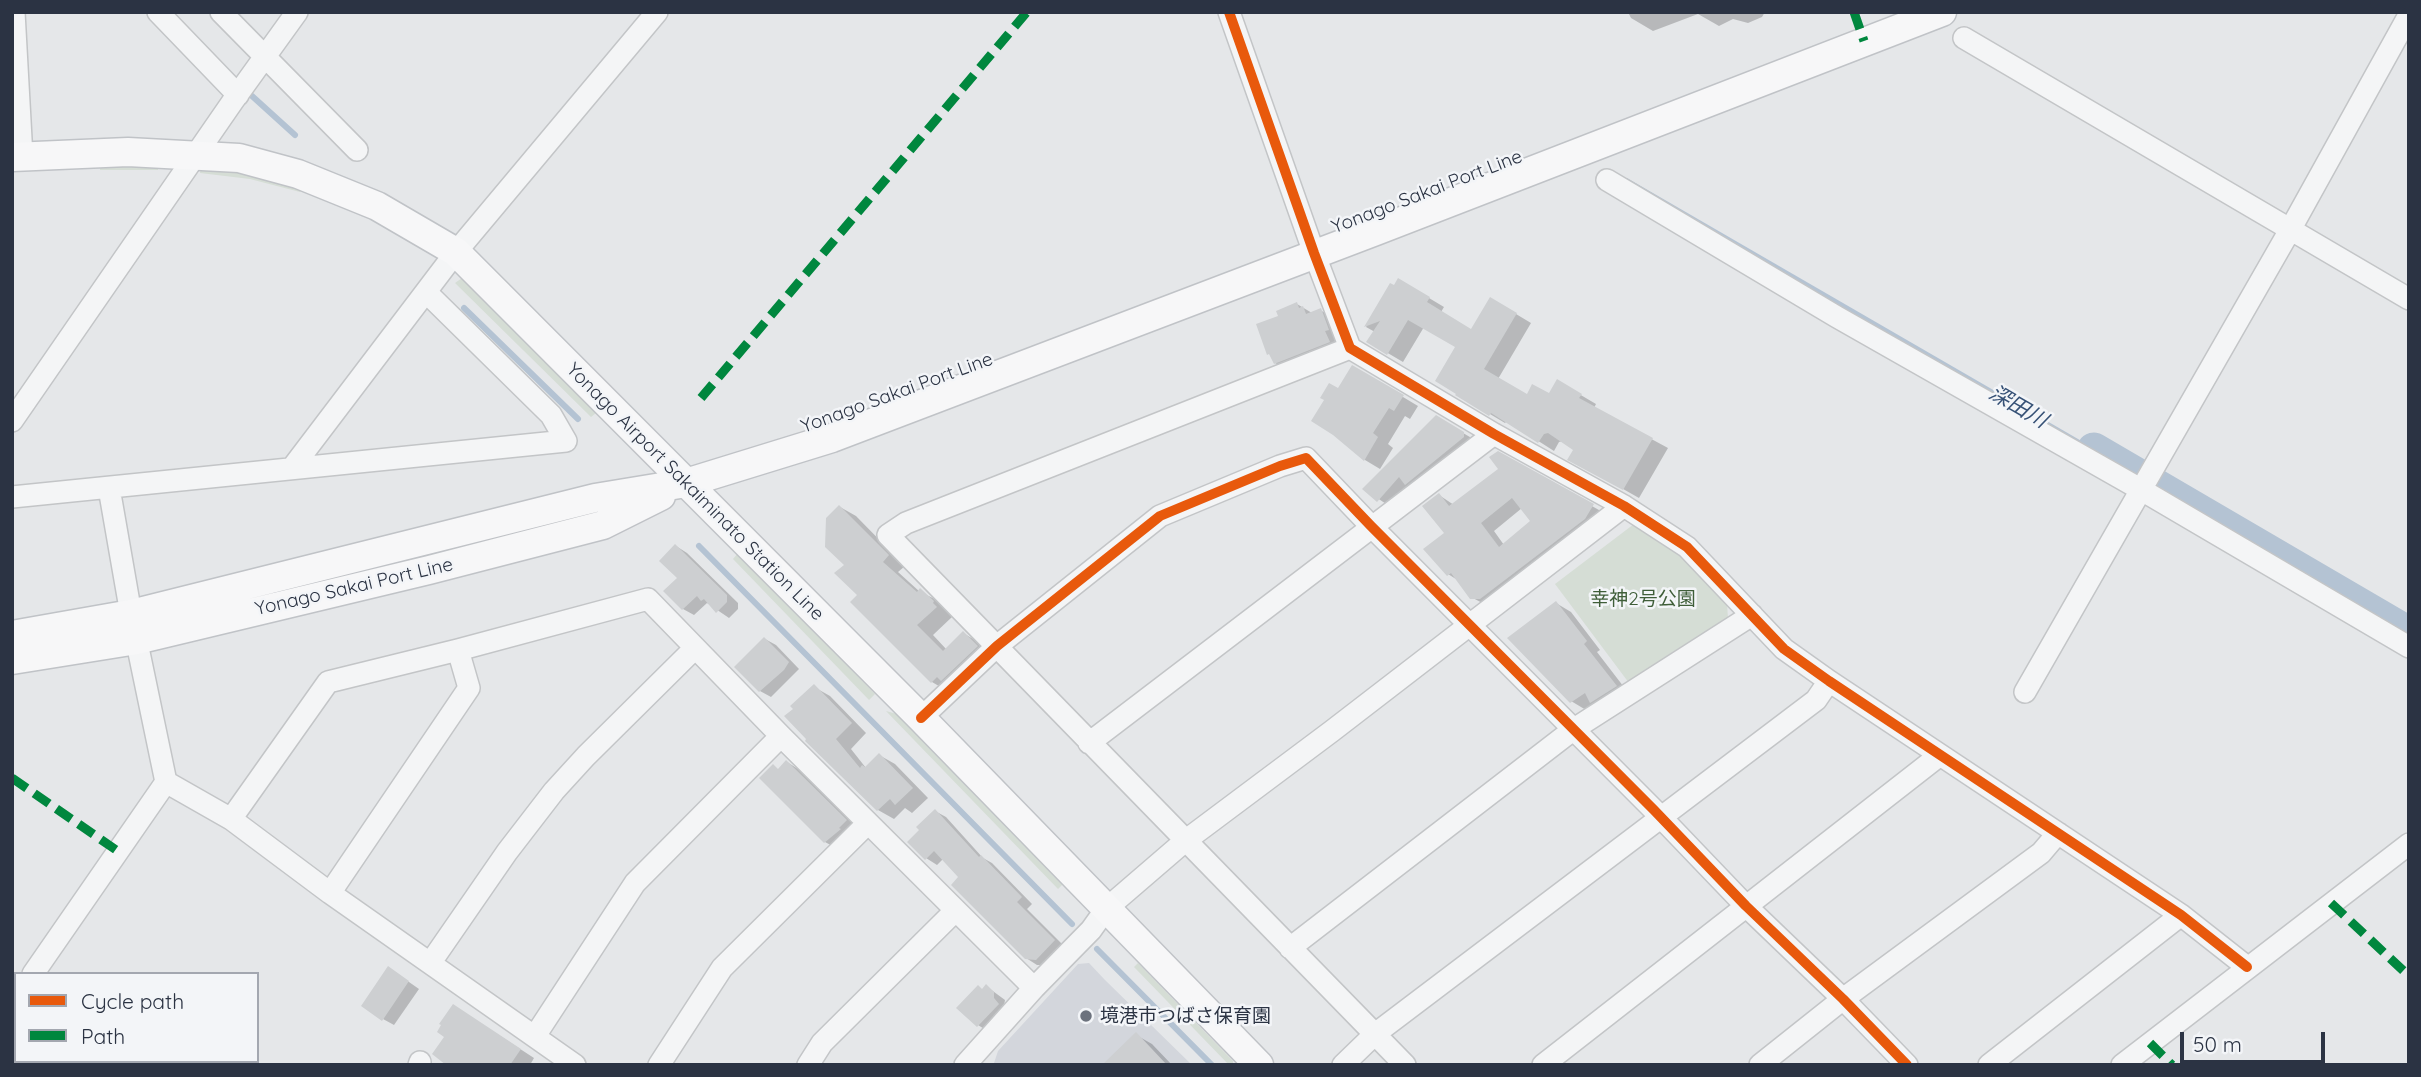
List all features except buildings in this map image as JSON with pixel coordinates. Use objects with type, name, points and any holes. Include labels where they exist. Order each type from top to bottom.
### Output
[{"type":"main road","name":"Yonago Sakai Port Line","points":[[12,660],[595,498],[686,484],[832,438],[1942,12]]},
{"type":"main road","name":"Yonago Airport Sakaiminato Station Line","points":[[17,157],[128,152],[239,158],[298,174],[377,206],[456,252],[921,718],[1259,1065]]},
{"type":"main road","name":"Yonago Sakai Port Line","points":[[12,635],[134,627]]},
{"type":"street","points":[[14,12],[17,157]]},
{"type":"street","points":[[158,12],[238,95]]},
{"type":"street","points":[[221,12],[357,150]]},
{"type":"street","points":[[12,421],[297,12]]},
{"type":"street","points":[[292,468],[456,252],[657,12]]},
{"type":"street","points":[[1229,12],[1350,348],[1494,434],[1624,506],[1687,547],[1784,649],[2181,915],[2247,967]]},
{"type":"street","points":[[2025,692],[2290,230],[2409,15]]},
{"type":"street","points":[[1964,38],[2409,299]]},
{"type":"street","points":[[1607,180],[1837,317],[2140,489],[2409,647]]},
{"type":"street","points":[[12,497],[566,441],[551,415],[426,292]]},
{"type":"street","points":[[1350,348],[906,523],[888,535],[1405,1065]]},
{"type":"street","points":[[1089,743],[1494,434]]},
{"type":"street","points":[[921,718],[997,646],[1160,516],[1280,466],[1306,458],[1746,906],[1907,1065]]},
{"type":"street","points":[[34,972],[166,782],[109,488]]},
{"type":"street","points":[[965,1065],[1091,930],[1106,909],[1185,841],[1624,506]]},
{"type":"street","points":[[231,819],[328,682],[648,599],[1034,988]]},
{"type":"street","points":[[1290,948],[1574,729],[1752,615]]},
{"type":"street","points":[[431,962],[554,791],[586,755],[695,648]]},
{"type":"street","points":[[330,893],[469,688],[458,650]]},
{"type":"street","points":[[1343,1065],[1375,1034],[1816,700],[1829,681]]},
{"type":"street","points":[[535,1036],[635,883],[781,736]]},
{"type":"street","points":[[1543,1065],[1940,755]]},
{"type":"street","points":[[166,782],[231,819],[330,893],[575,1065]]},
{"type":"street","points":[[659,1065],[722,968],[868,822]]},
{"type":"street","points":[[1760,1065],[1843,999],[2041,853],[2057,833]]},
{"type":"street","points":[[2122,1065],[2409,844]]},
{"type":"street","points":[[808,1065],[822,1044],[956,911]]},
{"type":"street","points":[[1989,1065],[2181,915]]},
{"type":"shaded area","name":"境港市つばさ保育園","points":[[1089,963],[1192,1065],[996,1065],[994,1063],[998,1051],[1078,964]]},
{"type":"green space","points":[[158,165],[158,170],[100,170],[100,166]]},
{"type":"green space","points":[[201,167],[252,175],[302,188],[300,192],[250,179],[200,173]]},
{"type":"green space","points":[[462,278],[596,413],[591,417],[455,283]]},
{"type":"green space","name":"幸神2号公園","points":[[1634,524],[1682,551],[1727,603],[1728,619],[1629,683],[1555,584]]},
{"type":"green space","points":[[738,553],[875,694],[869,700],[733,559]]},
{"type":"green space","points":[[886,711],[897,714],[1063,884],[1058,889]]},
{"type":"green space","points":[[1138,963],[1233,1061],[1233,1065],[1229,1065],[1134,967]]},
{"type":"water","points":[[1627,178],[2135,472],[2132,476],[1624,182]]},
{"type":"waterway","points":[[252,96],[295,135]]},
{"type":"waterway","points":[[464,308],[578,419]]},
{"type":"waterway","name":"深田川","points":[[2094,450],[2409,634]]},
{"type":"waterway","points":[[699,546],[1072,924]]},
{"type":"waterway","points":[[1097,949],[1212,1065]]},
{"type":"marked path","points":[[701,398],[1027,12]]},
{"type":"marked path","points":[[1854,12],[1864,41]]},
{"type":"marked path","points":[[12,778],[119,852]]},
{"type":"marked path","points":[[2331,903],[2409,976]]},
{"type":"marked path","points":[[2150,1043],[2172,1065]]},
{"type":"cycle path","points":[[1229,12],[1350,348],[1494,434],[1624,506],[1687,547],[1784,649],[2181,915],[2247,967]]},
{"type":"cycle path","points":[[921,718],[997,646],[1160,516],[1280,466],[1306,458],[1746,906],[1907,1065]]},
{"type":"place","name":"境港市つばさ保育園","points":[[1086,1016]]}]
